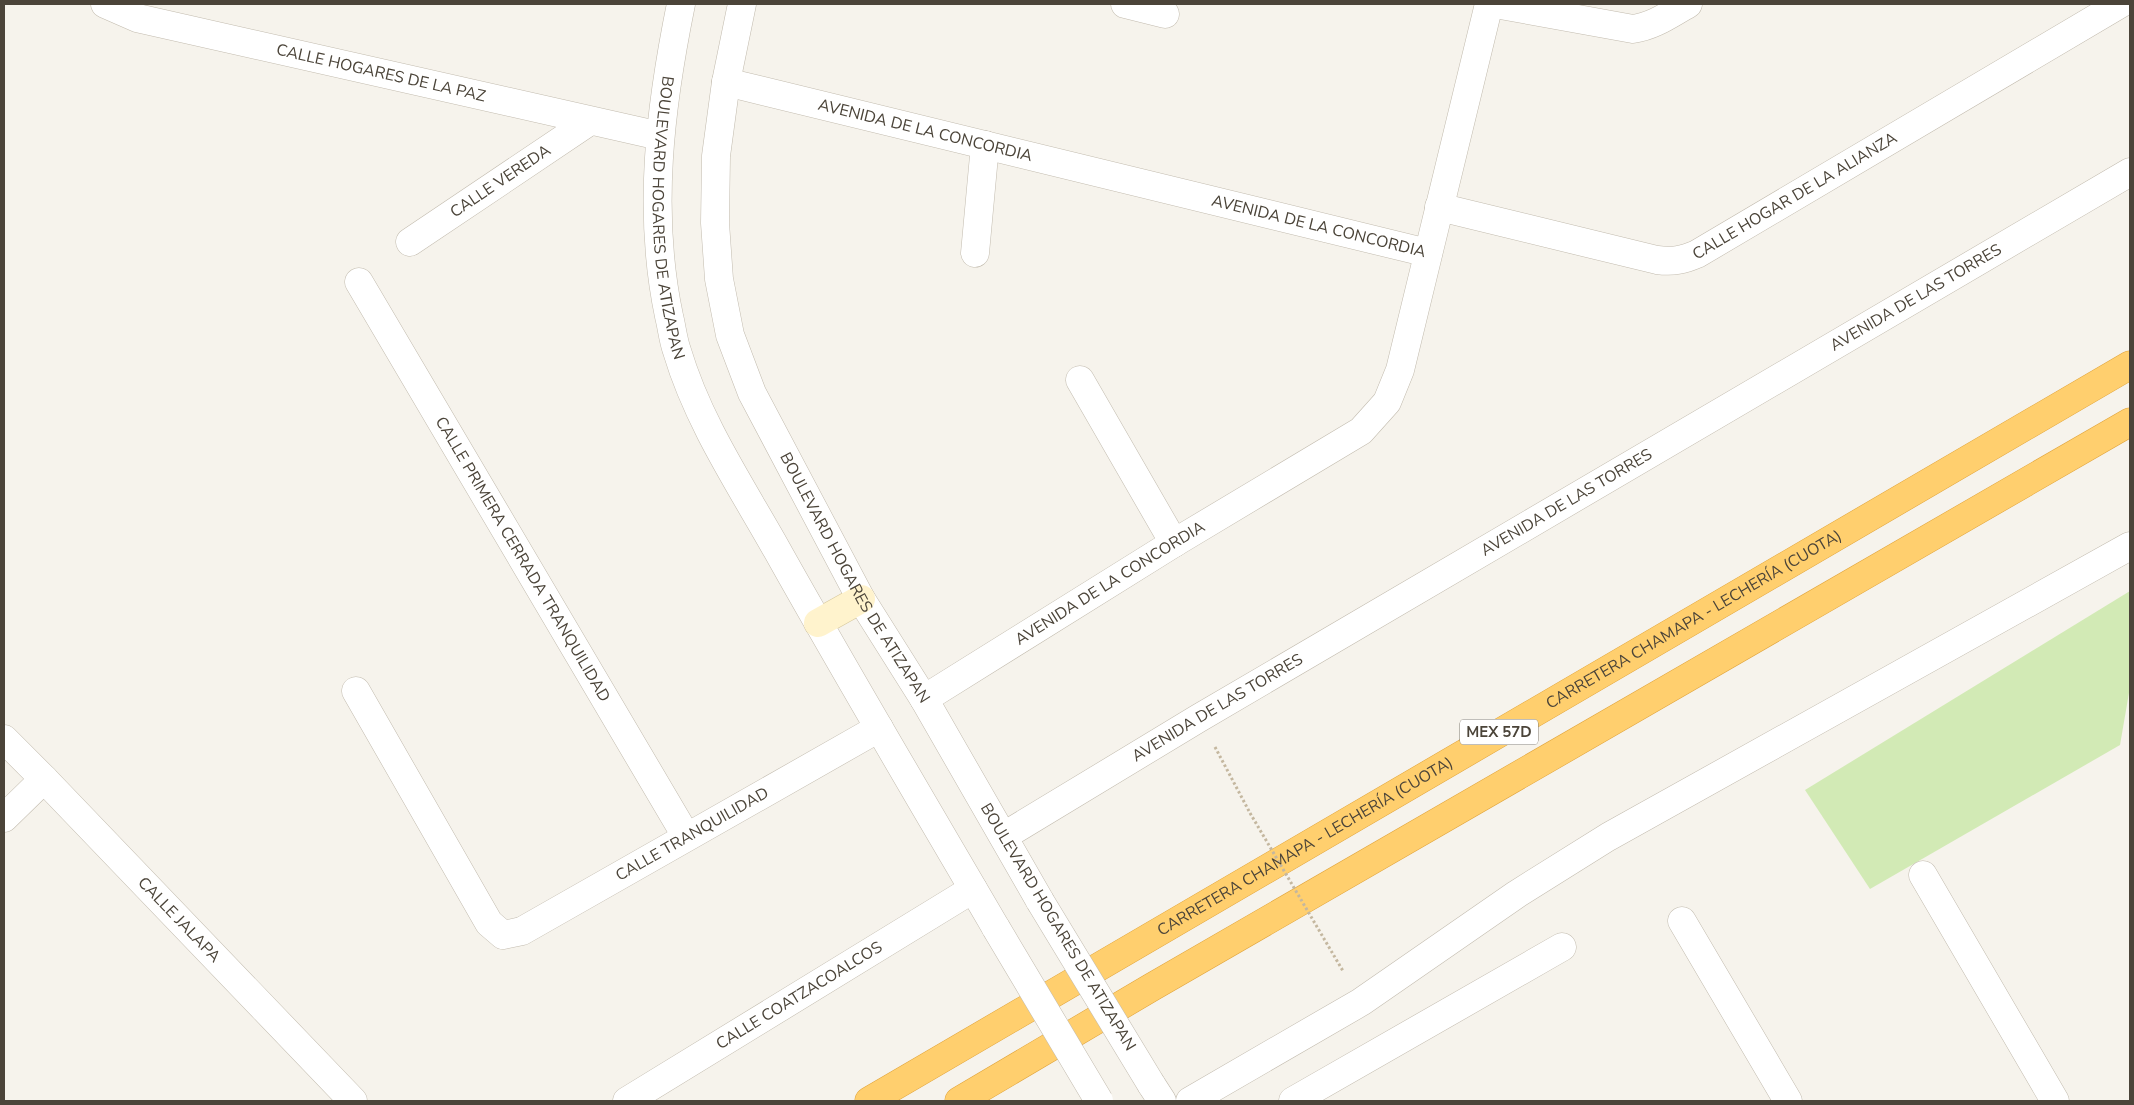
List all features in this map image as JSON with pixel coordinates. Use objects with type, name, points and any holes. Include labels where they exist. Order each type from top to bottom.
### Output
[{"type":"highway","name":"CARRETERA CHAMAPA - LECHERÍA (CUOTA)","points":[[868,1101],[2130,365]]},
{"type":"highway","name":"MEX 57D","points":[[959,1101],[1152,987],[2130,422]]},
{"type":"main road","points":[[818,623],[861,599]]},
{"type":"street","name":"CALLE HOGARES DE LA PAZ","points":[[105,4],[137,18],[660,136]]},
{"type":"street","name":"BOULEVARD HOGARES DE ATIZAPAN","points":[[682,4],[668,69],[660,136],[658,227],[662,284],[676,350],[702,416],[818,623],[996,928],[1100,1101]]},
{"type":"street","name":"BOULEVARD HOGARES DE ATIZAPAN","points":[[742,4],[726,82],[716,156],[715,223],[719,280],[730,335],[752,393],[861,599],[924,699],[1040,901],[1156,1093]]},
{"type":"street","points":[[1124,4],[1165,14]]},
{"type":"street","points":[[1428,253],[1489,4]]},
{"type":"street","points":[[1495,4],[1634,30],[1658,22],[1688,4]]},
{"type":"street","name":"CALLE HOGAR DE LA ALIANZA","points":[[1439,207],[1657,260],[1671,262],[1685,260],[2120,4]]},
{"type":"street","name":"AVENIDA DE LA CONCORDIA","points":[[726,82],[1428,253],[1400,370],[1387,402],[1361,431],[1174,543],[924,699]]},
{"type":"street","name":"CALLE VEREDA","points":[[410,242],[590,121]]},
{"type":"street","points":[[975,253],[984,145]]},
{"type":"street","name":"AVENIDA DE LAS TORRES","points":[[1004,836],[1199,718],[2130,172]]},
{"type":"street","name":"CALLE PRIMERA CERRADA TRANQUILIDAD","points":[[359,282],[686,836]]},
{"type":"street","points":[[1080,380],[1174,543]]},
{"type":"street","points":[[1190,1101],[1361,1002],[1517,894],[1608,837],[2130,546]]},
{"type":"street","name":"CALLE TRANQUILIDAD","points":[[356,691],[489,922],[504,936],[522,931],[686,836],[879,728]]},
{"type":"street","name":"CALLE JALAPA","points":[[4,740],[44,779],[353,1101]]},
{"type":"street","points":[[4,818],[44,779]]},
{"type":"street","points":[[1923,875],[2055,1101]]},
{"type":"street","name":"CALLE COATZACOALCOS","points":[[627,1101],[973,888]]},
{"type":"street","points":[[1682,921],[1788,1101]]},
{"type":"street","points":[[1293,1101],[1562,947]]},
{"type":"path","points":[[1199,718],[1250,813],[1343,971]]},
{"type":"green space","points":[[2130,591],[2130,687],[2120,745],[1870,889],[1805,790]]}]
